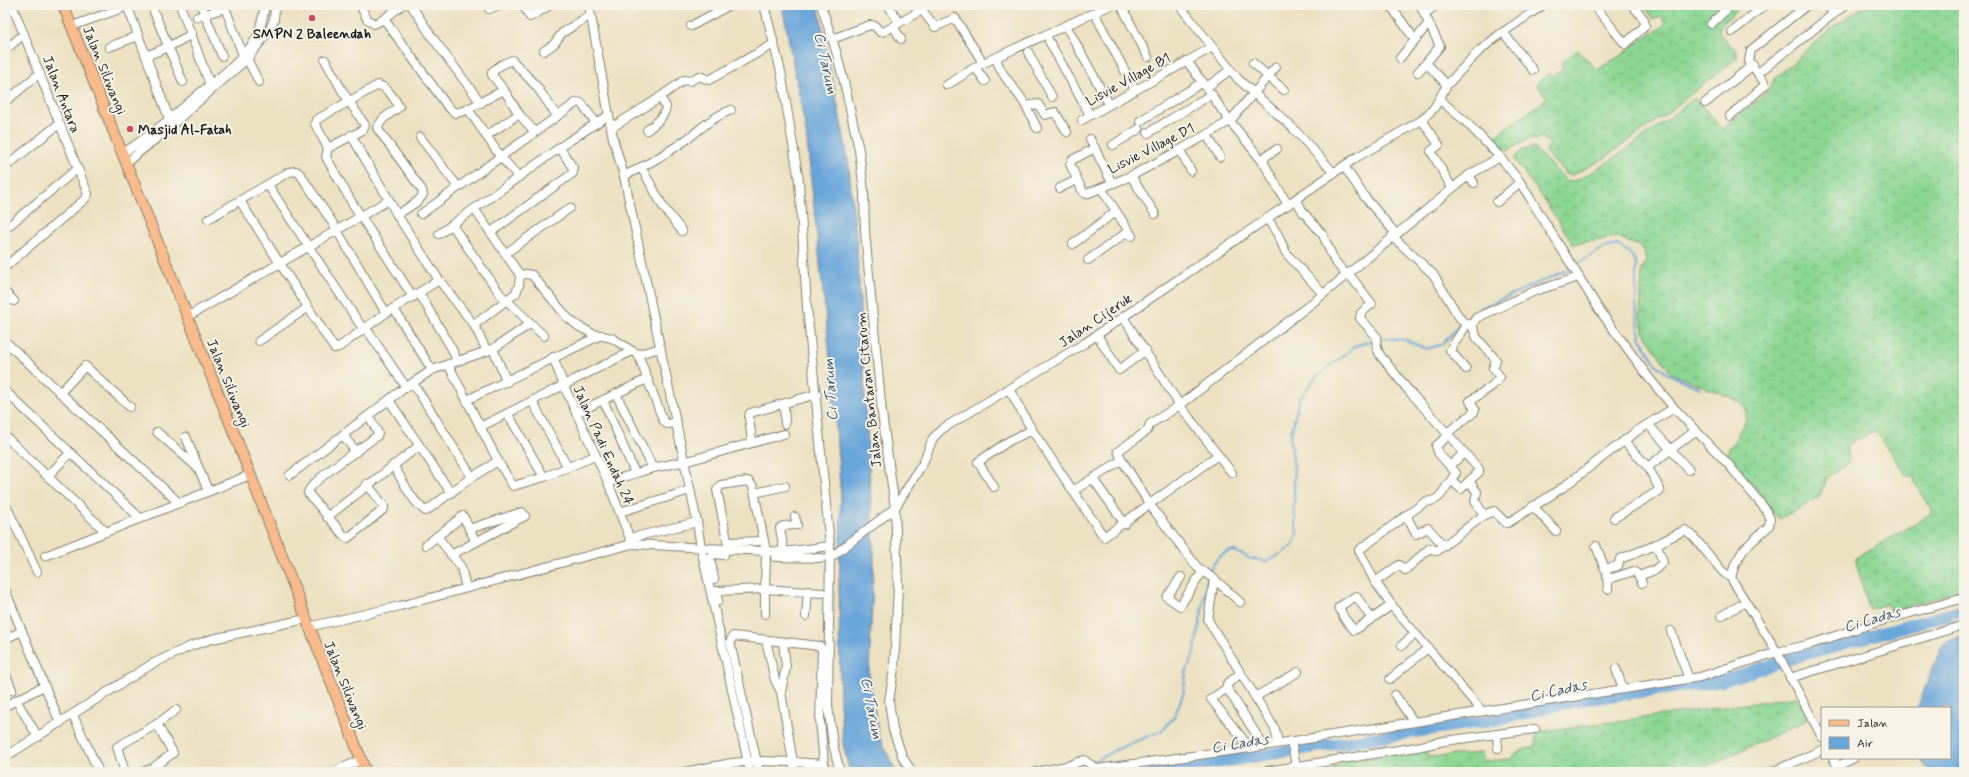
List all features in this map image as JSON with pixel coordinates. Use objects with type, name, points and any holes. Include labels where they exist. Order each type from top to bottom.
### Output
[{"type":"main road","name":"Jalan Siliwangi","points":[[63,5],[125,157],[366,772]]},
{"type":"street","name":"Jalan Antara","points":[[5,267],[85,199],[88,191],[77,169],[12,5]]},
{"type":"street","points":[[180,5],[210,85]]},
{"type":"street","points":[[201,5],[201,15],[222,56]]},
{"type":"street","points":[[125,157],[140,142],[170,120],[245,57],[259,32],[265,5]]},
{"type":"street","points":[[125,157],[158,137],[245,57],[269,31],[274,20],[275,5]]},
{"type":"street","points":[[360,5],[367,19],[372,24],[384,19],[402,5]]},
{"type":"street","points":[[412,5],[417,16],[481,103]]},
{"type":"street","points":[[489,9],[498,5]]},
{"type":"street","points":[[527,6],[530,17],[550,5]]},
{"type":"street","points":[[544,51],[554,44],[562,33],[598,5]]},
{"type":"street","points":[[691,26],[730,5]]},
{"type":"street","points":[[764,5],[774,44],[799,181],[807,307],[817,394],[830,546],[828,706],[833,744],[840,772]]},
{"type":"street","points":[[888,5],[901,39]]},
{"type":"street","points":[[947,86],[983,63],[1111,5]]},
{"type":"street","points":[[1179,5],[1232,72],[1253,93],[1292,127],[1334,173]]},
{"type":"street","points":[[1390,5],[1415,40]]},
{"type":"street","points":[[1418,72],[1440,47],[1420,5]]},
{"type":"street","points":[[1424,14],[1437,5]]},
{"type":"street","name":"Jalan Cijeruk","points":[[892,511],[923,463],[937,433],[947,424],[1009,389],[1097,335],[1344,166],[1380,143],[1422,120],[1440,100],[1447,85],[1476,54],[1503,32],[1543,5]]},
{"type":"street","points":[[1594,5],[1625,44],[1645,26],[1644,19],[1632,5]]},
{"type":"street","points":[[1711,24],[1731,5]]},
{"type":"street","points":[[1732,32],[1765,5]]},
{"type":"street","points":[[1730,116],[1764,87],[1764,82],[1748,57],[1750,50],[1807,5]]},
{"type":"street","points":[[1827,5],[1834,14]]},
{"type":"street","points":[[1758,73],[1845,5]]},
{"type":"street","points":[[72,26],[128,6],[170,120]]},
{"type":"street","name":"Jalan Bantaran Citarum","points":[[824,6],[844,79],[859,150],[898,586],[894,669],[889,701],[893,730],[903,758],[912,772]]},
{"type":"street","points":[[201,15],[224,7],[245,57],[259,82]]},
{"type":"street","points":[[1122,7],[1148,57]]},
{"type":"street","points":[[590,10],[611,128],[624,176],[698,522],[701,548],[750,772]]},
{"type":"street","points":[[832,39],[870,25],[875,26],[880,32],[919,10],[924,11],[935,27],[954,18],[971,41],[983,63]]},
{"type":"street","points":[[154,12],[183,82]]},
{"type":"street","points":[[1097,18],[1135,90]]},
{"type":"street","points":[[384,19],[448,107],[456,114],[481,103],[504,90]]},
{"type":"street","points":[[1400,58],[1429,24]]},
{"type":"street","points":[[1069,31],[1109,104]]},
{"type":"street","points":[[1503,32],[1533,70]]},
{"type":"street","points":[[5,50],[24,34]]},
{"type":"street","points":[[146,56],[168,47],[192,34]]},
{"type":"street","points":[[109,47],[138,36]]},
{"type":"street","points":[[1049,41],[1090,115]]},
{"type":"street","points":[[611,128],[684,80],[690,81],[699,76],[709,80],[774,44]]},
{"type":"street","name":"Lisvie Village B1","points":[[1082,120],[1210,49]]},
{"type":"street","points":[[1028,52],[1052,97]]},
{"type":"street","points":[[996,58],[1001,71],[1017,90],[1037,128]]},
{"type":"street","points":[[325,60],[365,125],[363,130],[328,148],[325,154],[329,164],[361,216],[452,349],[457,361]]},
{"type":"street","points":[[534,131],[519,114],[504,90],[492,75],[492,72],[501,65],[512,60],[537,87],[557,116]]},
{"type":"street","points":[[1187,61],[1205,84],[1230,121],[1263,162],[1288,204]]},
{"type":"street","points":[[1253,62],[1284,90]]},
{"type":"street","points":[[1426,63],[1447,85]]},
{"type":"street","points":[[1705,103],[1753,65]]},
{"type":"street","points":[[975,67],[985,81]]},
{"type":"street","name":"Lisvie Village D1","points":[[1077,180],[1083,192],[1086,194],[1131,176],[1207,135],[1230,121],[1276,67]]},
{"type":"street","points":[[5,102],[40,73]]},
{"type":"street","points":[[1140,121],[1226,73]]},
{"type":"street","points":[[328,148],[315,122],[316,120],[378,85],[387,90],[399,107],[380,122],[378,129],[422,190],[423,195],[418,201],[397,215]]},
{"type":"street","points":[[1148,133],[1212,94]]},
{"type":"street","points":[[647,130],[660,119],[665,112],[666,108],[660,97]]},
{"type":"street","points":[[1440,100],[1465,121],[1500,157],[1520,182],[1572,262],[1578,276],[1600,311],[1674,408],[1728,464],[1766,510],[1770,519],[1768,528],[1744,549],[1735,564],[1731,578]]},
{"type":"street","points":[[421,214],[534,131],[578,101],[596,123]]},
{"type":"street","points":[[1026,106],[1038,104],[1045,115]]},
{"type":"street","points":[[468,109],[500,156],[519,178]]},
{"type":"street","points":[[624,176],[670,151],[712,118],[731,110]]},
{"type":"street","points":[[1033,120],[1056,112],[1067,132]]},
{"type":"street","points":[[486,136],[496,127],[519,114]]},
{"type":"street","points":[[439,234],[609,115]]},
{"type":"street","points":[[1422,120],[1439,145],[1431,151],[1452,188]]},
{"type":"street","points":[[5,167],[59,124]]},
{"type":"street","points":[[1113,145],[1139,129]]},
{"type":"street","points":[[351,135],[397,215],[439,280],[474,325],[490,350],[507,382]]},
{"type":"street","points":[[1207,135],[1220,157]]},
{"type":"street","points":[[420,137],[458,187]]},
{"type":"street","points":[[1090,139],[1112,183]]},
{"type":"street","points":[[491,232],[573,173],[573,168],[560,148]]},
{"type":"street","points":[[1060,188],[1077,180],[1071,162],[1095,148]]},
{"type":"street","points":[[1263,162],[1266,156],[1278,149]]},
{"type":"street","points":[[1180,150],[1191,171]]},
{"type":"street","points":[[1240,602],[1213,579],[1203,573],[1150,504],[1122,460],[1118,453],[1119,450],[1147,431],[1150,424],[1180,405],[1323,294],[1452,188],[1469,175],[1500,157]]},
{"type":"street","points":[[1344,166],[1364,196],[1394,235],[1433,274],[1466,323],[1496,360],[1493,368],[1500,377],[1492,386],[1470,401],[1475,410],[1474,412],[1448,434],[1436,447],[1439,454],[1456,473],[1447,489],[1436,499],[1425,502],[1359,549],[1369,572],[1392,606],[1482,711]]},
{"type":"street","points":[[641,168],[664,208],[682,231]]},
{"type":"street","points":[[5,229],[77,169]]},
{"type":"street","points":[[208,219],[289,172],[296,172],[300,174],[337,230],[386,313]]},
{"type":"street","points":[[1469,175],[1474,183]]},
{"type":"street","points":[[1131,176],[1155,214]]},
{"type":"street","points":[[1497,202],[1520,182]]},
{"type":"street","points":[[268,185],[364,328],[410,385],[472,477]]},
{"type":"street","points":[[1088,260],[1130,233],[1115,212],[1101,188]]},
{"type":"street","points":[[1296,199],[1303,212],[1323,235],[1334,260],[1372,304],[1361,313],[1360,318],[1377,341],[1380,355],[1409,391],[1479,470],[1460,489],[1451,480]]},
{"type":"street","points":[[188,317],[389,200]]},
{"type":"street","points":[[240,201],[334,348],[339,347],[386,313],[439,280]]},
{"type":"street","points":[[506,253],[570,208]]},
{"type":"street","points":[[474,325],[506,301],[518,289],[520,275],[475,210]]},
{"type":"street","points":[[1073,244],[1115,212]]},
{"type":"street","points":[[1267,218],[1278,235],[1286,253],[1323,294]]},
{"type":"street","points":[[452,225],[506,301],[544,336]]},
{"type":"street","points":[[520,275],[532,275],[567,317],[585,331],[612,338],[635,353],[663,420],[667,424],[677,423]]},
{"type":"street","points":[[1466,369],[1450,350],[1466,323],[1535,291],[1578,276]]},
{"type":"street","points":[[5,292],[14,301]]},
{"type":"street","points":[[259,341],[307,308]]},
{"type":"street","points":[[394,309],[432,370]]},
{"type":"street","points":[[1123,316],[1180,405],[1232,473]]},
{"type":"street","points":[[290,475],[389,400],[432,370],[490,350],[530,324]]},
{"type":"street","points":[[467,400],[507,382],[553,357],[601,335]]},
{"type":"street","points":[[1097,335],[1119,370],[1146,350]]},
{"type":"street","points":[[8,344],[179,503]]},
{"type":"street","points":[[480,427],[635,353],[661,348]]},
{"type":"street","name":"Jalan Padi Endah 24","points":[[553,357],[564,386],[608,482],[631,541]]},
{"type":"street","points":[[448,364],[498,461],[513,486],[544,477],[567,466],[595,456]]},
{"type":"street","points":[[60,393],[85,366],[130,407]]},
{"type":"street","points":[[576,413],[647,379]]},
{"type":"street","points":[[1009,389],[1032,430],[1104,537],[1125,524],[1218,455]]},
{"type":"street","points":[[5,391],[140,518]]},
{"type":"street","points":[[616,394],[653,468]]},
{"type":"street","points":[[752,442],[749,417],[750,413],[817,394]]},
{"type":"street","points":[[389,400],[451,493]]},
{"type":"street","points":[[603,400],[635,474]]},
{"type":"street","points":[[532,401],[567,466]]},
{"type":"street","points":[[784,404],[785,424]]},
{"type":"street","points":[[1375,582],[1399,565],[1405,570],[1430,548],[1436,551],[1484,515],[1494,511],[1507,524],[1562,488],[1624,441],[1674,408]]},
{"type":"street","points":[[508,414],[544,477]]},
{"type":"street","points":[[367,484],[384,506],[382,512],[346,538],[309,495],[308,490],[322,476],[378,435],[369,416]]},
{"type":"street","points":[[1648,424],[1688,470]]},
{"type":"street","points":[[994,487],[978,462],[1009,441],[1032,430]]},
{"type":"street","points":[[1648,467],[1695,431]]},
{"type":"street","points":[[157,432],[199,469]]},
{"type":"street","points":[[608,482],[653,468],[684,462],[784,434]]},
{"type":"street","points":[[342,435],[356,452]]},
{"type":"street","points":[[5,436],[106,532]]},
{"type":"street","points":[[186,437],[208,491]]},
{"type":"street","points":[[1614,518],[1660,490],[1648,467],[1624,441]]},
{"type":"street","points":[[327,517],[367,484],[419,446]]},
{"type":"street","points":[[48,476],[70,453]]},
{"type":"street","points":[[1450,466],[1464,453]]},
{"type":"street","points":[[1073,492],[1122,460]]},
{"type":"street","points":[[393,465],[409,492],[424,510],[429,510],[472,477],[498,461]]},
{"type":"street","points":[[45,556],[250,475]]},
{"type":"street","points":[[1093,479],[1125,524]]},
{"type":"street","points":[[728,546],[717,493],[718,489],[722,485],[748,480],[753,486],[755,493],[766,554],[765,614]]},
{"type":"street","points":[[1469,481],[1476,492],[1475,500],[1484,515]]},
{"type":"street","points":[[755,493],[786,486]]},
{"type":"street","points":[[620,512],[690,490]]},
{"type":"street","points":[[5,503],[38,572]]},
{"type":"street","points":[[1533,506],[1556,531]]},
{"type":"street","points":[[631,541],[701,548],[713,552],[829,556],[892,511]]},
{"type":"street","points":[[451,555],[526,516],[522,512],[469,529]]},
{"type":"street","points":[[1406,515],[1416,534],[1428,528],[1444,546]]},
{"type":"street","points":[[426,546],[463,516],[476,542]]},
{"type":"street","points":[[784,552],[780,528],[783,526],[797,525],[798,524],[795,517]]},
{"type":"street","points":[[5,756],[38,737],[152,664],[191,646],[212,639],[400,606],[698,522]]},
{"type":"street","points":[[1605,569],[1618,566],[1619,559],[1683,531],[1687,531],[1723,572],[1731,578],[1778,654],[1821,735]]},
{"type":"street","points":[[437,536],[461,567],[466,588]]},
{"type":"street","points":[[718,602],[710,561],[713,552],[728,546],[764,541]]},
{"type":"street","points":[[1609,578],[1633,571],[1641,579],[1655,570],[1663,562],[1656,544]]},
{"type":"street","points":[[728,546],[766,554],[830,546]]},
{"type":"street","points":[[1596,546],[1609,578],[1607,583],[1608,589]]},
{"type":"street","points":[[1181,577],[1167,598],[1180,606],[1203,573]]},
{"type":"street","points":[[1213,579],[1208,619],[1275,729],[1278,742]]},
{"type":"street","points":[[716,591],[765,589],[822,593]]},
{"type":"street","points":[[5,590],[60,723]]},
{"type":"street","points":[[806,616],[808,591]]},
{"type":"street","points":[[1036,772],[1067,766],[1084,760],[1097,768],[1250,748],[1278,742],[1291,742],[1700,677],[1811,644],[1871,624],[1964,598]]},
{"type":"street","points":[[1721,616],[1746,602]]},
{"type":"street","points":[[1372,619],[1392,606]]},
{"type":"street","points":[[5,614],[14,611]]},
{"type":"street","points":[[1789,676],[1964,625]]},
{"type":"street","points":[[1671,630],[1688,679]]},
{"type":"street","points":[[5,639],[22,631]]},
{"type":"street","points":[[1402,645],[1415,634]]},
{"type":"street","points":[[684,772],[756,761],[793,762],[825,768],[820,720],[822,650],[818,645],[736,636],[730,639],[756,761],[758,772]]},
{"type":"street","points":[[766,640],[775,680],[781,692],[795,772]]},
{"type":"street","points":[[781,692],[786,667],[783,642]]},
{"type":"street","points":[[1390,679],[1428,648]]},
{"type":"street","points":[[1616,668],[1623,689]]},
{"type":"street","points":[[1256,697],[1298,672]]},
{"type":"street","points":[[5,673],[12,690]]},
{"type":"street","points":[[1241,673],[1227,684],[1227,688],[1211,699],[1250,748]]},
{"type":"street","points":[[5,706],[44,686]]},
{"type":"street","points":[[1227,688],[1263,745]]},
{"type":"street","points":[[1394,695],[1414,722]]},
{"type":"street","points":[[16,700],[38,737]]},
{"type":"street","points":[[125,772],[117,747],[157,724],[176,710]]},
{"type":"street","points":[[73,715],[99,772]]},
{"type":"street","points":[[143,772],[154,770],[173,753],[157,724]]},
{"type":"street","points":[[1261,772],[1296,764],[1309,764],[1417,747],[1444,741],[1535,729]]},
{"type":"street","points":[[1497,734],[1498,748]]},
{"type":"street","points":[[1291,742],[1296,764]]},
{"type":"street","points":[[1772,772],[1821,750]]},
{"type":"street","points":[[1835,759],[1840,769],[1853,759]]},
{"type":"street","points":[[333,772],[361,760]]},
{"type":"street","points":[[1309,764],[1315,772]]},
{"type":"green space","points":[[1643,5],[1741,5],[1720,27],[1719,31],[1723,38],[1733,47],[1737,54],[1737,58],[1667,113],[1603,159],[1572,175],[1566,174],[1545,152],[1550,144],[1541,137],[1536,140],[1530,138],[1509,150],[1506,150],[1493,139],[1547,98],[1536,84],[1549,73],[1552,76],[1564,68],[1561,63],[1578,50],[1597,70],[1623,54],[1653,31],[1655,33],[1666,23],[1661,16],[1654,19]]},
{"type":"green space","points":[[1866,5],[1964,5],[1964,590],[1911,605],[1891,613],[1887,604],[1869,609],[1855,558],[1917,523],[1931,513],[1931,508],[1914,482],[1915,478],[1906,475],[1874,431],[1846,447],[1849,461],[1846,465],[1830,475],[1816,498],[1779,519],[1728,454],[1729,448],[1736,442],[1738,433],[1745,421],[1745,408],[1739,401],[1671,373],[1645,334],[1640,316],[1642,268],[1646,261],[1643,248],[1618,237],[1573,244],[1543,198],[1514,159],[1521,151],[1533,147],[1568,182],[1579,179],[1613,159],[1695,98],[1722,129],[1770,89],[1774,79],[1836,25]]},
{"type":"green space","points":[[1797,697],[1809,718],[1805,721],[1695,772],[1330,772],[1334,767],[1342,762],[1425,748],[1428,757],[1482,753],[1484,761],[1511,759],[1517,752],[1536,746],[1536,732]]},
{"type":"water","name":"Ci Tarum","points":[[782,5],[818,5],[848,158],[857,248],[874,556],[869,673],[878,734],[896,772],[850,772],[843,745],[840,704],[839,590],[841,499],[832,376],[806,132]]},
{"type":"water","points":[[1964,636],[1964,772],[1929,772],[1921,759],[1951,759],[1951,707],[1917,707],[1941,648],[1945,643]]},
{"type":"waterway","points":[[1575,265],[1604,248],[1617,245],[1629,253],[1636,265],[1636,307],[1640,337],[1656,364],[1666,373],[1700,388]]},
{"type":"waterway","points":[[1464,320],[1481,308],[1572,268]]},
{"type":"waterway","points":[[1378,339],[1387,338],[1406,340],[1426,349],[1443,344],[1461,322]]},
{"type":"waterway","points":[[1209,572],[1218,558],[1230,551],[1234,551],[1264,562],[1269,561],[1293,546],[1297,534],[1294,509],[1294,468],[1290,438],[1299,399],[1315,378],[1355,346],[1374,340]]},
{"type":"waterway","points":[[1092,763],[1115,750],[1161,731],[1174,717],[1183,695],[1186,673],[1195,650],[1208,576]]},
{"type":"waterway","name":"Ci Cadas","points":[[1153,772],[1499,719],[1580,700],[1723,681],[1802,655],[1964,610]]},
{"type":"waterway","points":[[1082,772],[1088,766]]},
{"type":"place","name":"SMPN 2 Baleendah","points":[[312,18]]},
{"type":"place","name":"Masjid Al-Fatah","points":[[130,129]]}]
